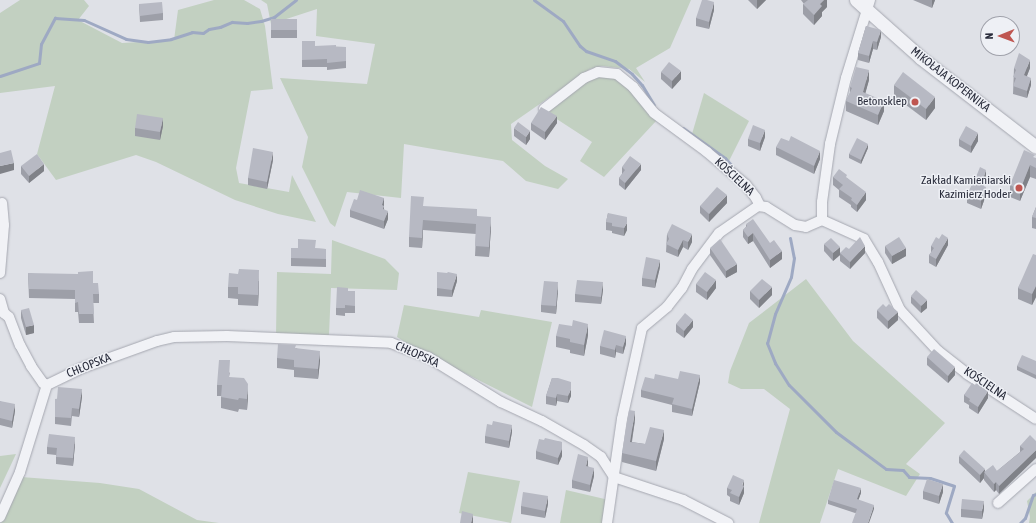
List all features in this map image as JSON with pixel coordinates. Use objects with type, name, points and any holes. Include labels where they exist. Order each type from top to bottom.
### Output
[{"type":"street","name":"MIKOŁAJA KOPERNIKA","points":[[856,0],[868,5],[921,58],[1036,147]]},
{"type":"street","points":[[822,220],[822,202],[830,144],[846,78],[868,5]]},
{"type":"street","name":"KOŚCIELNA","points":[[544,109],[584,78],[598,72],[618,74],[633,87],[654,113],[707,152],[746,186],[756,198],[760,206],[766,207],[795,225],[806,227],[822,220],[864,239],[878,262],[900,310],[938,351],[967,374],[1036,419]]},
{"type":"street","points":[[0,273],[4,225],[2,203]]},
{"type":"street","points":[[607,523],[622,419],[642,328],[667,307],[682,288],[692,269],[719,233],[760,206]]},
{"type":"street","points":[[0,299],[4,313],[10,318],[20,345],[31,366],[43,383],[46,384],[20,472],[0,517]]},
{"type":"street","name":"CHŁOPSKA","points":[[46,384],[82,368],[142,345],[174,337],[227,336],[391,343],[428,357],[502,402],[542,421],[584,445],[601,457],[614,476]]},
{"type":"street","points":[[998,503],[1036,469]]},
{"type":"street","points":[[614,476],[683,500],[728,523]]},
{"type":"green space","points":[[20,0],[84,0],[89,6],[78,20],[122,43],[174,40],[178,10],[214,0],[244,0],[260,9],[265,26],[273,89],[251,91],[236,168],[239,183],[289,192],[292,175],[316,222],[278,214],[235,200],[156,162],[136,155],[56,180],[37,154],[55,86],[0,93],[0,13]]},
{"type":"green space","points":[[261,0],[691,0],[670,48],[636,68],[645,82],[629,69],[602,66],[590,69],[511,124],[512,140],[545,166],[568,179],[558,189],[526,181],[503,161],[404,144],[401,198],[347,192],[335,227],[330,223],[302,167],[308,137],[280,78],[367,84],[375,44],[316,36],[317,9],[271,24],[267,4]]},
{"type":"green space","points":[[611,74],[620,78],[657,120],[604,177],[580,161],[592,142],[546,112],[589,79]]},
{"type":"green space","points":[[704,93],[749,121],[729,161],[692,134]]},
{"type":"green space","points":[[332,240],[385,259],[399,273],[397,290],[331,288],[329,335],[276,335],[277,272],[331,274]]},
{"type":"green space","points":[[806,279],[853,341],[945,423],[906,464],[920,474],[906,496],[838,469],[820,523],[759,523],[790,409],[764,389],[741,389],[728,383],[730,371],[749,323]]},
{"type":"green space","points":[[404,305],[479,317],[481,310],[552,322],[532,407],[411,346],[397,337]]},
{"type":"green space","points":[[16,454],[0,488],[0,456]]},
{"type":"green space","points":[[468,472],[520,481],[511,523],[459,513]]},
{"type":"green space","points":[[21,477],[100,483],[139,489],[197,520],[219,523],[1,523]]},
{"type":"green space","points":[[566,490],[609,500],[605,523],[560,523]]},
{"type":"green space","points":[[1036,492],[1036,523],[1029,523],[1030,517],[1027,501]]},
{"type":"building","points":[[702,0],[714,2],[709,22],[696,18]]},
{"type":"building","points":[[808,0],[824,0],[820,4],[822,6],[814,15],[803,4]]},
{"type":"building","points":[[162,2],[163,13],[140,16],[139,4]]},
{"type":"building","points":[[271,19],[297,19],[297,30],[271,30]]},
{"type":"building","points":[[866,26],[881,30],[877,42],[873,41],[869,56],[858,53]]},
{"type":"building","points":[[302,41],[315,41],[315,46],[336,45],[336,47],[346,47],[346,61],[327,63],[327,59],[302,60]]},
{"type":"building","points":[[1020,54],[1030,60],[1024,75],[1031,78],[1027,91],[1013,86],[1016,78],[1013,77],[1016,70],[1014,68]]},
{"type":"building","points":[[669,62],[681,71],[672,81],[661,72]]},
{"type":"building","points":[[856,67],[869,70],[863,92],[884,101],[878,115],[846,101],[852,88],[850,87]]},
{"type":"building","points":[[903,72],[935,97],[926,109],[894,85]]},
{"type":"building","points":[[541,107],[557,116],[545,132],[531,123]]},
{"type":"building","points":[[137,114],[163,118],[160,132],[135,128]]},
{"type":"building","points":[[518,122],[530,131],[526,137],[514,128]]},
{"type":"building","points":[[753,125],[765,130],[760,143],[748,139]]},
{"type":"building","points":[[966,126],[978,133],[971,146],[959,139]]},
{"type":"building","points":[[791,136],[820,151],[814,166],[776,147],[781,138],[789,141]]},
{"type":"building","points":[[857,138],[868,144],[861,160],[849,154]]},
{"type":"building","points":[[253,148],[273,152],[267,182],[248,178]]},
{"type":"building","points":[[11,150],[14,163],[0,166],[0,153]]},
{"type":"building","points":[[1024,150],[1035,155],[1033,157],[1036,158],[1036,168],[1030,165],[1020,190],[1010,185]]},
{"type":"building","points":[[37,154],[44,164],[29,176],[21,166]]},
{"type":"building","points":[[630,156],[641,164],[625,183],[619,178],[625,170],[622,167]]},
{"type":"building","points":[[980,167],[986,170],[981,185],[986,187],[981,201],[967,195]]},
{"type":"building","points":[[839,169],[847,175],[846,177],[866,192],[857,205],[851,200],[852,198],[839,189],[843,185],[833,177]]},
{"type":"building","points":[[717,187],[727,195],[709,214],[700,206]]},
{"type":"building","points":[[360,190],[384,198],[382,205],[384,206],[383,209],[388,211],[384,221],[350,210],[354,199],[357,200]]},
{"type":"building","points":[[411,196],[424,197],[423,206],[477,209],[477,216],[491,217],[489,247],[475,246],[476,224],[423,220],[422,238],[409,237]]},
{"type":"building","points":[[1036,207],[1036,218],[1032,217]]},
{"type":"building","points":[[608,213],[627,217],[627,223],[624,228],[612,226],[612,223],[606,222]]},
{"type":"building","points":[[753,219],[770,243],[774,240],[782,251],[770,260],[753,233],[748,237],[743,230],[747,226],[746,224]]},
{"type":"building","points":[[672,224],[692,234],[688,242],[683,240],[678,250],[666,244],[669,239],[667,234]]},
{"type":"building","points":[[942,234],[948,238],[936,259],[929,255],[934,248],[931,246],[936,237],[939,239]]},
{"type":"building","points":[[860,237],[865,246],[850,262],[840,253],[846,247],[849,249]]},
{"type":"building","points":[[899,237],[906,248],[892,256],[885,246]]},
{"type":"building","points":[[831,238],[840,247],[833,253],[824,244]]},
{"type":"building","points":[[298,239],[316,240],[315,248],[326,249],[326,259],[291,258],[291,248],[298,248]]},
{"type":"building","points":[[720,239],[737,264],[726,271],[710,248]]},
{"type":"building","points":[[1033,254],[1036,255],[1036,286],[1032,294],[1018,288]]},
{"type":"building","points":[[646,257],[660,260],[655,280],[642,278]]},
{"type":"building","points":[[239,269],[259,270],[258,295],[238,294],[238,287],[228,287],[229,273],[238,274]]},
{"type":"building","points":[[93,271],[93,283],[98,283],[99,294],[93,294],[94,314],[79,314],[78,302],[75,303],[75,290],[29,289],[28,273],[78,274],[78,272]]},
{"type":"building","points":[[437,272],[457,274],[452,290],[437,288]]},
{"type":"building","points":[[705,272],[716,280],[707,292],[696,284]]},
{"type":"building","points":[[762,279],[772,287],[759,300],[750,291]]},
{"type":"building","points":[[577,280],[603,282],[601,297],[575,294]]},
{"type":"building","points":[[544,281],[558,282],[556,306],[541,305]]},
{"type":"building","points":[[337,287],[348,288],[348,291],[355,291],[355,306],[345,305],[345,308],[336,308]]},
{"type":"building","points":[[916,290],[927,300],[921,306],[911,296]]},
{"type":"building","points":[[883,304],[886,307],[889,304],[898,312],[888,321],[877,310]]},
{"type":"building","points":[[29,308],[34,325],[26,327],[21,310]]},
{"type":"building","points":[[685,313],[693,320],[684,331],[676,324]]},
{"type":"building","points":[[573,320],[588,324],[584,345],[570,342],[570,339],[556,336],[559,324],[572,326]]},
{"type":"building","points":[[604,330],[626,336],[623,347],[616,345],[615,350],[600,346]]},
{"type":"building","points":[[278,344],[296,345],[295,348],[320,351],[318,369],[294,367],[294,360],[277,358]]},
{"type":"building","points":[[934,349],[955,367],[948,376],[927,357]]},
{"type":"building","points":[[1022,355],[1036,361],[1036,375],[1017,366]]},
{"type":"building","points":[[219,360],[230,360],[229,377],[244,378],[248,384],[247,399],[239,398],[238,400],[221,397],[222,385],[217,385]]},
{"type":"building","points":[[680,371],[700,375],[692,409],[672,404],[674,398],[641,390],[645,377],[654,379],[655,374],[678,379]]},
{"type":"building","points":[[552,378],[558,378],[571,382],[571,389],[568,396],[557,394],[556,398],[546,396]]},
{"type":"building","points":[[972,383],[975,385],[976,383],[988,391],[978,407],[969,401],[970,399],[964,395]]},
{"type":"building","points":[[58,387],[82,389],[79,409],[72,408],[71,418],[55,417],[55,399],[57,399]]},
{"type":"building","points":[[0,401],[15,404],[12,421],[0,418]]},
{"type":"building","points":[[629,410],[635,411],[630,442],[645,444],[650,427],[664,430],[656,461],[622,453]]},
{"type":"building","points":[[493,421],[512,425],[509,441],[485,436],[487,424],[492,425]]},
{"type":"building","points":[[49,434],[75,437],[73,458],[56,457],[57,448],[47,447]]},
{"type":"building","points":[[1030,435],[1036,441],[1036,450],[999,486],[996,482],[994,484],[984,472],[993,465],[997,471],[1024,449],[1020,446]]},
{"type":"building","points":[[545,438],[562,442],[562,449],[558,458],[536,451],[539,439],[544,440]]},
{"type":"building","points":[[964,450],[985,469],[980,475],[959,456]]},
{"type":"building","points":[[578,454],[588,457],[586,466],[594,468],[590,485],[572,480]]},
{"type":"building","points":[[733,475],[744,480],[742,485],[744,486],[739,497],[730,493],[732,490],[727,488]]},
{"type":"building","points":[[927,479],[943,484],[939,496],[923,491]]},
{"type":"building","points":[[834,480],[861,488],[857,499],[874,505],[868,523],[852,523],[857,509],[828,500]]},
{"type":"building","points":[[523,492],[548,496],[545,511],[521,506]]},
{"type":"building","points":[[962,499],[984,501],[982,511],[961,509]]},
{"type":"building","points":[[462,511],[473,514],[471,523],[460,523]]},
{"type":"waterway","points":[[0,76],[39,63],[41,44],[55,18],[84,20],[126,39],[148,42],[171,39],[192,32],[203,33],[209,29],[220,27],[232,22],[247,23],[261,21],[274,17],[296,0]]},
{"type":"waterway","points":[[534,0],[563,21],[580,46],[586,51],[615,61],[632,74],[642,85],[654,105]]},
{"type":"waterway","points":[[683,128],[725,158],[732,166]]},
{"type":"waterway","points":[[790,238],[794,258],[791,277],[775,314],[767,343],[775,363],[789,385],[836,432],[886,469],[903,470],[909,477],[930,478],[954,486],[946,513],[952,523]]},
{"type":"waterway","points":[[1020,523],[1025,518],[1033,495],[1036,494]]},
{"type":"place","name":"Betonsklep","points":[[915,102]]},
{"type":"place","name":"Zakład Kamieniarski Kazimierz Hoder","points":[[1019,188]]}]
